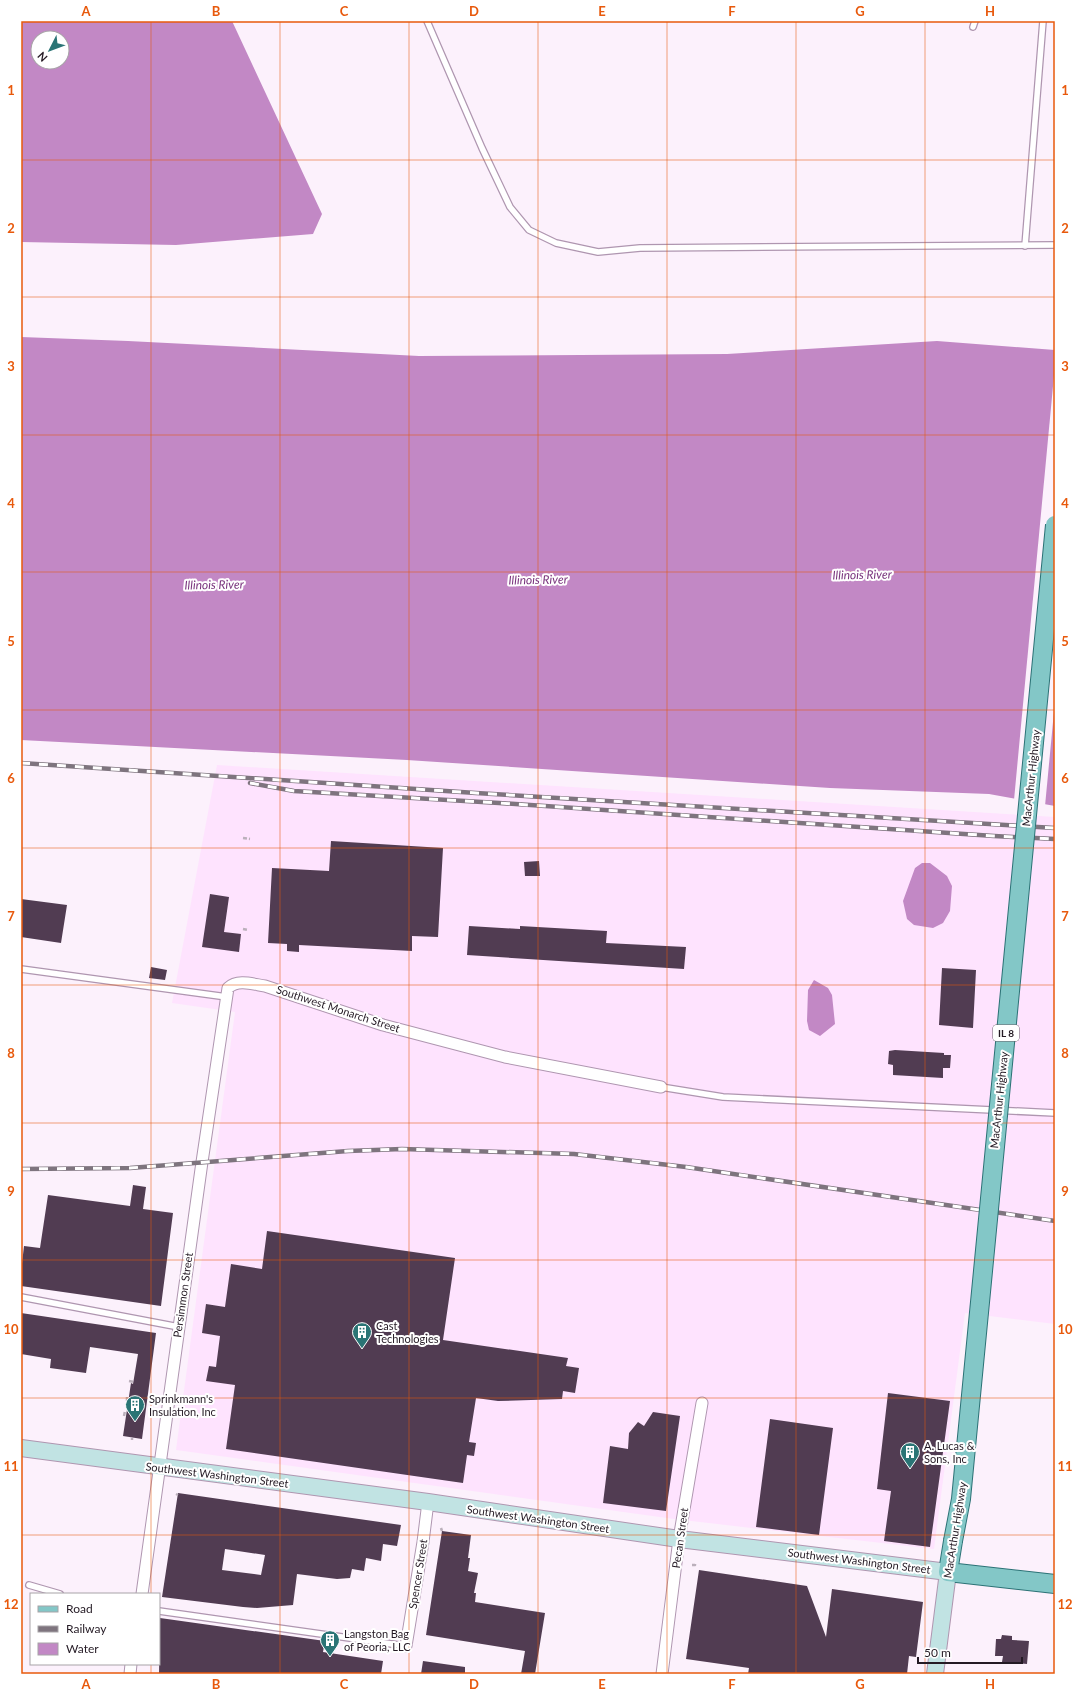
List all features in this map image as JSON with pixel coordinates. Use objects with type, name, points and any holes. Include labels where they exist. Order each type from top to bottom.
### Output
[{"type":"main road","name":"MacArthur Highway","points":[[935,1674],[948,1572],[962,1483],[1055,525]]},
{"type":"main road","name":"Southwest Washington Street","points":[[21,1448],[428,1502],[680,1539],[1055,1584]]},
{"type":"street","name":"Southwest Monarch Street","points":[[227,997],[228,988],[233,984],[245,982],[265,986],[382,1025],[505,1057],[661,1086]]},
{"type":"street","name":"Persimmon Street","points":[[142,1593],[227,997]]},
{"type":"street","name":"Pecan Street","points":[[662,1674],[680,1539],[702,1403]]},
{"type":"street","name":"Spencer Street","points":[[406,1646],[428,1502]]},
{"type":"lane","points":[[427,21],[482,148],[510,207],[529,230],[556,243],[598,252],[640,248],[1055,246]]},
{"type":"lane","points":[[973,27],[975,21]]},
{"type":"lane","points":[[1025,246],[1043,21]]},
{"type":"lane","points":[[21,969],[227,997]]},
{"type":"lane","points":[[661,1086],[723,1097],[1055,1113]]},
{"type":"lane","points":[[21,1297],[179,1327]]},
{"type":"lane","points":[[29,1585],[57,1593]]},
{"type":"lane","points":[[160,1611],[406,1646]]},
{"type":"path","points":[[242,838],[250,839]]},
{"type":"path","points":[[243,929],[248,930]]},
{"type":"path","points":[[129,1381],[134,1382]]},
{"type":"path","points":[[127,1396],[127,1401]]},
{"type":"path","points":[[124,1416],[125,1411]]},
{"type":"path","points":[[692,1565],[695,1566],[695,1562]]},
{"type":"shaded area","points":[[217,765],[1055,817],[1055,1324],[965,1313],[934,1549],[674,1519],[176,1450],[235,1012],[172,1003]]},
{"type":"water","points":[[21,21],[232,21],[322,214],[313,234],[176,245],[21,242]]},
{"type":"water","name":"Illinois River","points":[[21,337],[419,356],[727,354],[937,341],[1055,350],[1055,806],[989,794],[830,788],[407,760],[21,740]]},
{"type":"water","points":[[922,863],[930,863],[947,876],[952,886],[950,911],[943,923],[933,928],[914,925],[907,919],[903,901],[915,868]]},
{"type":"water","points":[[814,980],[828,988],[832,995],[835,1024],[820,1036],[809,1030],[807,1021],[808,990]]},
{"type":"pier","points":[[1055,365],[1055,701],[1045,806],[1014,800]]},
{"type":"building","points":[[331,841],[443,848],[438,937],[412,936],[412,951],[299,945],[299,952],[287,951],[287,944],[268,943],[272,868],[329,871]]},
{"type":"building","points":[[539,861],[540,876],[525,876],[524,862]]},
{"type":"building","points":[[210,894],[229,897],[224,932],[241,934],[239,952],[202,947]]},
{"type":"building","points":[[21,899],[67,905],[61,943],[21,937]]},
{"type":"building","points":[[469,926],[520,929],[520,926],[607,931],[606,943],[686,947],[684,969],[467,955]]},
{"type":"building","points":[[151,967],[167,970],[165,980],[149,978]]},
{"type":"building","points":[[942,968],[976,970],[973,1028],[939,1025]]},
{"type":"building","points":[[895,1050],[944,1053],[944,1055],[951,1055],[950,1068],[943,1068],[943,1078],[893,1075],[893,1065],[888,1064],[889,1051]]},
{"type":"building","points":[[133,1185],[146,1187],[143,1209],[173,1213],[161,1306],[21,1286],[24,1246],[40,1248],[48,1195],[130,1206]]},
{"type":"building","name":"Cast Technologies","points":[[267,1231],[455,1258],[443,1340],[568,1358],[566,1366],[579,1368],[575,1393],[563,1391],[562,1399],[498,1401],[476,1398],[469,1442],[476,1443],[474,1456],[467,1455],[463,1483],[226,1449],[235,1385],[206,1381],[209,1366],[216,1367],[220,1336],[202,1333],[206,1304],[225,1307],[231,1264],[262,1269]]},
{"type":"building","points":[[21,1313],[156,1333],[142,1439],[123,1436],[131,1383],[133,1384],[138,1354],[90,1347],[86,1373],[50,1368],[51,1359],[21,1354]]},
{"type":"building","name":"A. Lucas & Sons, Inc","points":[[888,1393],[950,1401],[930,1547],[884,1541],[891,1491],[877,1489]]},
{"type":"building","points":[[653,1412],[680,1416],[666,1511],[603,1503],[610,1446],[628,1449],[629,1433],[638,1422],[644,1426]]},
{"type":"building","points":[[770,1419],[833,1428],[819,1535],[756,1527]]},
{"type":"building","points":[[178,1493],[401,1525],[397,1546],[383,1544],[381,1561],[366,1558],[364,1571],[352,1569],[350,1578],[337,1579],[297,1574],[293,1605],[257,1608],[162,1597]],"holes":[[[225,1549],[265,1555],[261,1575],[222,1570]]]},
{"type":"building","points":[[442,1531],[471,1535],[468,1571],[478,1573],[474,1593],[476,1593],[475,1602],[545,1613],[535,1674],[521,1674],[525,1651],[426,1635]]},
{"type":"building","points":[[699,1570],[807,1586],[826,1637],[832,1589],[923,1602],[916,1657],[909,1656],[907,1674],[748,1674],[749,1668],[686,1659]]},
{"type":"building","points":[[160,1618],[325,1641],[323,1652],[383,1661],[381,1674],[159,1674]]},
{"type":"building","points":[[1002,1635],[1012,1636],[1012,1640],[1029,1641],[1027,1664],[1002,1662],[1003,1656],[995,1656],[996,1639],[1001,1639]]},
{"type":"building","points":[[423,1661],[465,1667],[465,1674],[421,1674]]},
{"type":"railway","points":[[21,763],[476,793],[1055,828]]},
{"type":"railway","points":[[250,783],[294,791],[1055,839]]},
{"type":"railway","points":[[21,1169],[130,1168],[348,1151],[402,1149],[574,1154],[686,1167],[1055,1221]]},
{"type":"place","name":"Cast Technologies","points":[[362,1349]]},
{"type":"place","name":"Sprinkmann's Insulation, Inc","points":[[135,1422]]},
{"type":"place","name":"A. Lucas & Sons, Inc","points":[[910,1469]]},
{"type":"place","name":"Langston Bag of Peoria, LLC","points":[[330,1657]]}]
